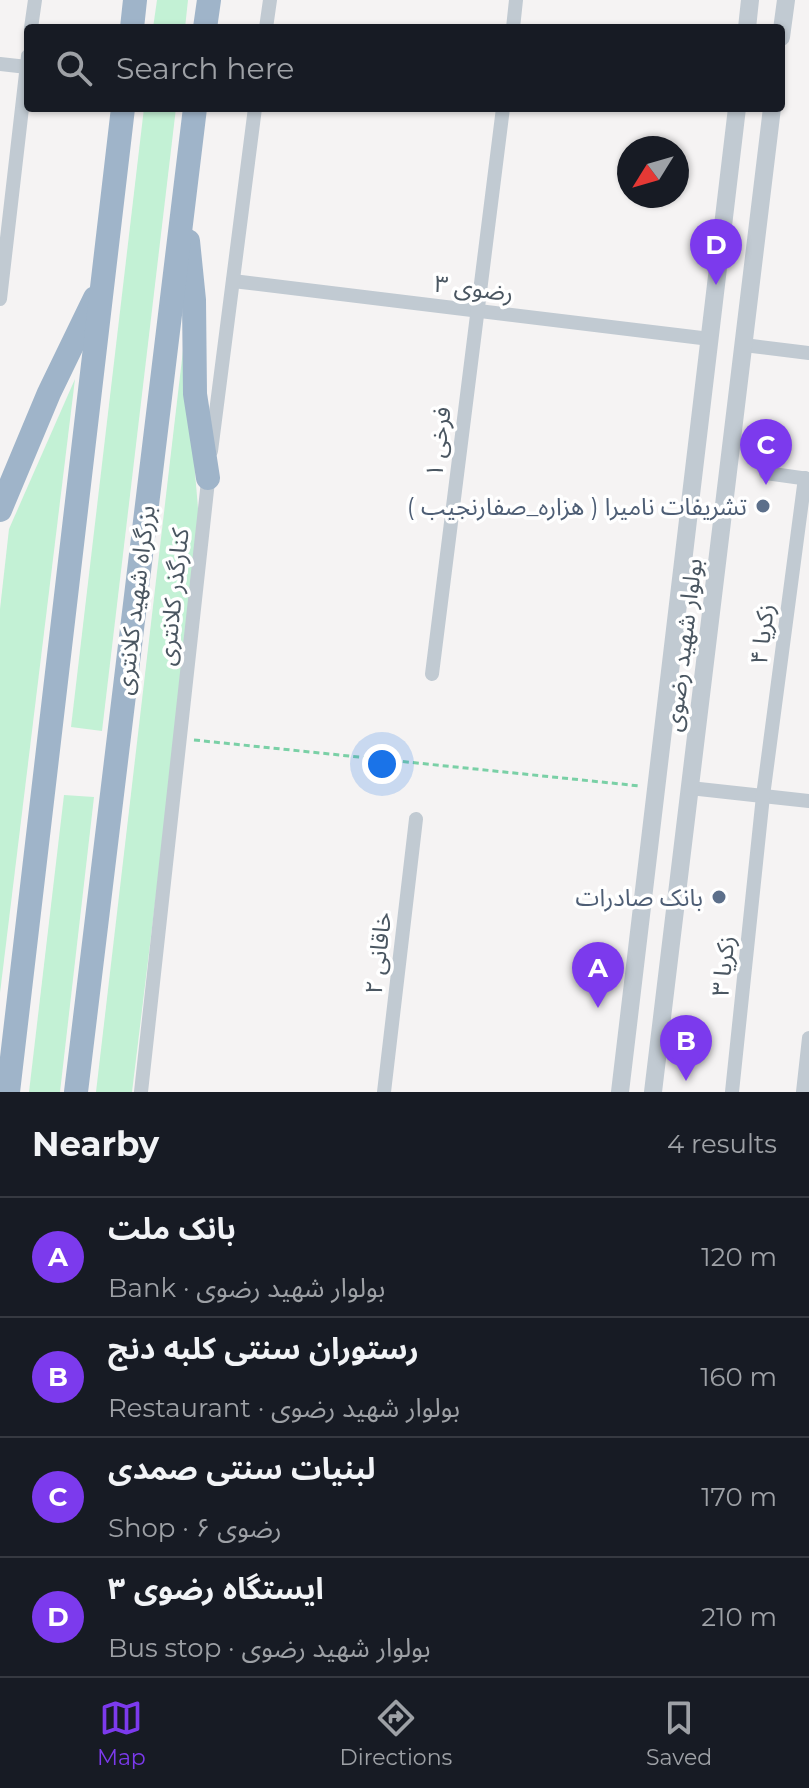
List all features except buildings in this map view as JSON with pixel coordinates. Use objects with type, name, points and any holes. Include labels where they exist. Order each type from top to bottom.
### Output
[{"type":"highway","points":[[132,24],[135,0]]},
{"type":"highway","points":[[206,24],[209,0]]},
{"type":"highway","points":[[8,1092],[123,112]]},
{"type":"highway","name":"بزرگراه شهید کلانتری","points":[[76,1092],[195,112]]},
{"type":"highway","points":[[184,200],[194,300],[195,394],[208,478]]},
{"type":"highway","points":[[0,510],[49,393],[104,277]]},
{"type":"street","points":[[32,24],[35,0]]},
{"type":"street","points":[[267,24],[270,0]]},
{"type":"street","points":[[513,24],[516,0]]},
{"type":"street","points":[[747,24],[750,0]]},
{"type":"street","points":[[783,24],[786,0]]},
{"type":"street","points":[[0,64],[24,62]]},
{"type":"street","points":[[0,299],[24,88]]},
{"type":"street","name":"کنارگذر کلانتری","points":[[141,1092],[208,478],[254,112]]},
{"type":"street","name":"فرخی ۱","points":[[432,674],[502,112]]},
{"type":"street","name":"بولوار شهید رضوی","points":[[620,1092],[737,112]]},
{"type":"street","name":"بولوار شهید رضوی","points":[[653,1092],[772,112]]},
{"type":"street","name":"رضوی ۳","points":[[233,281],[710,339]]},
{"type":"street","points":[[744,345],[809,353]]},
{"type":"street","points":[[766,473],[807,478]]},
{"type":"street","name":"زکریا ۴","points":[[763,796],[807,478]]},
{"type":"street","points":[[690,788],[809,801]]},
{"type":"street","name":"زکریا ۳","points":[[732,1092],[763,796]]},
{"type":"street","name":"خاقانی ۲","points":[[384,1092],[416,819]]},
{"type":"street","points":[[803,1092],[809,1038]]},
{"type":"path","points":[[180,739],[656,788]]},
{"type":"green space","points":[[157,0],[188,0],[185,24],[154,24]]},
{"type":"green space","points":[[144,112],[176,112],[102,731],[71,727]]},
{"type":"green space","points":[[184,342],[199,520],[197,559],[132,1092],[96,1092]]},
{"type":"green space","points":[[75,379],[0,993],[0,609],[9,529]]},
{"type":"green space","points":[[64,795],[94,797],[60,1092],[29,1092]]},
{"type":"place","name":"ایستگاه رضوی ۳","points":[[716,285]]},
{"type":"place","name":"لبنیات سنتی صمدی","points":[[766,485]]},
{"type":"place","name":"تشریفات نامیرا ( هزاره_صفارنجیب )","points":[[763,506]]},
{"type":"place","name":"بانک صادرات","points":[[719,897]]},
{"type":"place","name":"بانک ملت","points":[[598,1008]]},
{"type":"place","name":"رستوران سنتی کلبه دنج","points":[[686,1081]]}]
